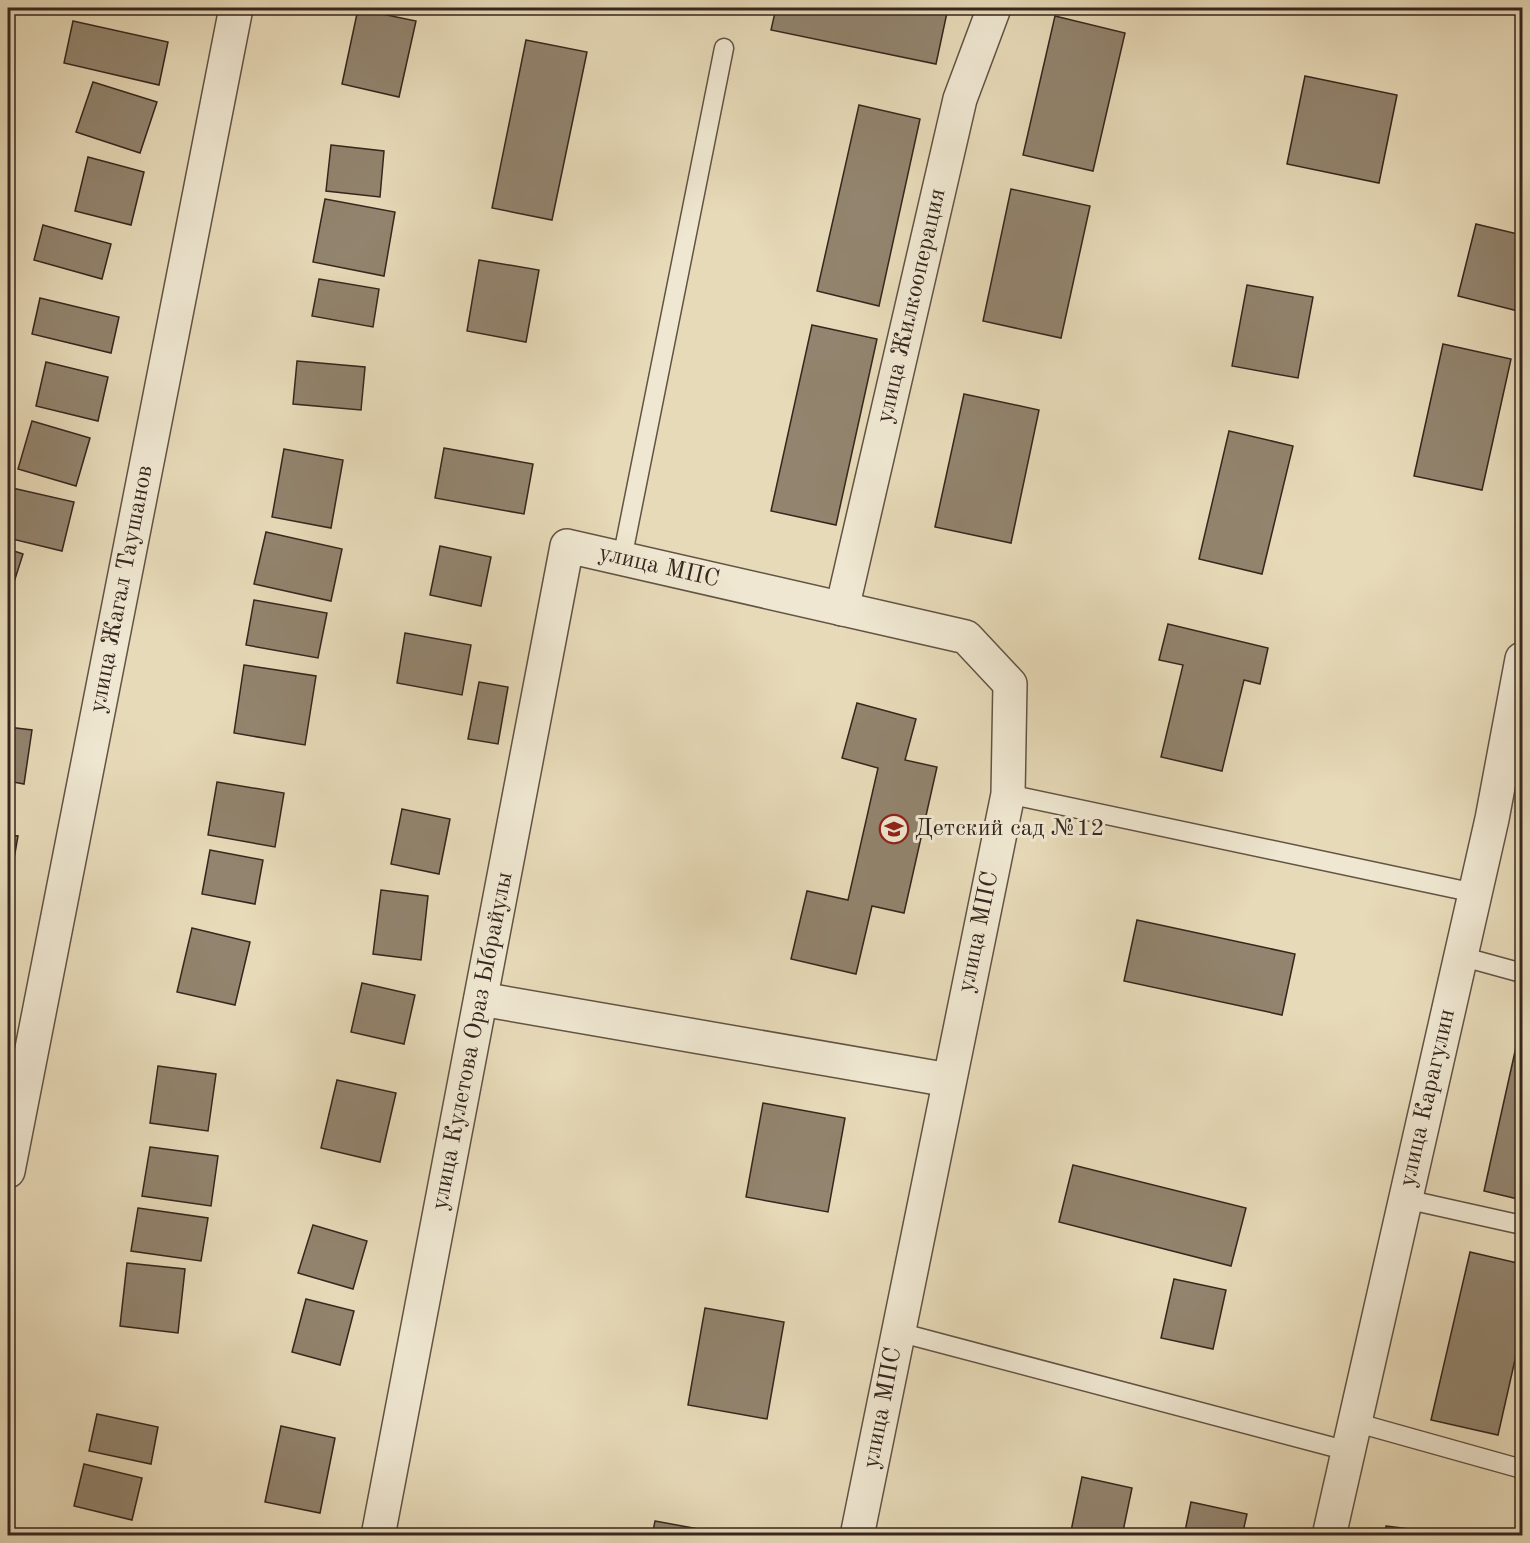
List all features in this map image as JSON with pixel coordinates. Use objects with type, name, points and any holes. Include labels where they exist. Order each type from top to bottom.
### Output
[{"type":"street","name":"улица Жагал Таушанов","points":[[8,1172],[236,8]]},
{"type":"street","name":"улица Жилкооперация","points":[[842,609],[960,99],[994,8]]},
{"type":"street","name":"улица МПС","points":[[567,546],[966,637],[1010,684],[1008,794],[857,1536]]},
{"type":"street","name":"улица Кулетова Ораз Ыбрайулы","points":[[378,1536],[567,546]]},
{"type":"street","name":"улица Карагулин","points":[[1329,1536],[1460,956],[1515,741],[1522,659]]},
{"type":"street","points":[[481,999],[949,1080]]},
{"type":"lane","points":[[622,559],[724,48]]},
{"type":"lane","points":[[1008,794],[1475,893]]},
{"type":"lane","points":[[1460,956],[1522,973]]},
{"type":"lane","points":[[1405,1199],[1522,1225]]},
{"type":"lane","points":[[898,1332],[1351,1436],[1522,1468]]},
{"type":"building","points":[[776,8],[948,8],[936,64],[771,30]]},
{"type":"building","points":[[358,9],[416,21],[399,97],[342,84]]},
{"type":"building","points":[[1055,16],[1125,33],[1093,171],[1023,155]]},
{"type":"building","points":[[73,21],[168,42],[159,85],[64,63]]},
{"type":"building","points":[[526,40],[587,52],[552,220],[492,208]]},
{"type":"building","points":[[1305,76],[1397,95],[1379,183],[1287,164]]},
{"type":"building","points":[[93,82],[157,102],[140,153],[76,132]]},
{"type":"building","points":[[859,105],[920,119],[879,306],[817,291]]},
{"type":"building","points":[[331,145],[384,151],[380,197],[326,191]]},
{"type":"building","points":[[88,157],[144,172],[131,225],[75,211]]},
{"type":"building","points":[[1011,189],[1090,206],[1061,338],[983,321]]},
{"type":"building","points":[[325,199],[395,212],[384,276],[313,262]]},
{"type":"building","points":[[1476,224],[1522,235],[1522,312],[1458,296]]},
{"type":"building","points":[[43,225],[111,244],[102,279],[34,260]]},
{"type":"building","points":[[479,260],[539,270],[526,342],[467,331]]},
{"type":"building","points":[[319,279],[379,289],[373,327],[312,316]]},
{"type":"building","points":[[1247,285],[1313,297],[1298,378],[1232,366]]},
{"type":"building","points":[[40,298],[119,317],[111,353],[32,334]]},
{"type":"building","points":[[812,325],[877,339],[836,525],[771,511]]},
{"type":"building","points":[[1443,344],[1511,359],[1482,490],[1414,476]]},
{"type":"building","points":[[297,361],[365,367],[361,410],[293,404]]},
{"type":"building","points":[[46,362],[108,377],[98,421],[36,406]]},
{"type":"building","points":[[964,394],[1039,410],[1011,543],[935,527]]},
{"type":"building","points":[[32,421],[90,438],[76,486],[18,469]]},
{"type":"building","points":[[1229,431],[1293,446],[1262,574],[1199,559]]},
{"type":"building","points":[[444,448],[533,464],[524,514],[435,498]]},
{"type":"building","points":[[284,449],[343,460],[331,528],[272,517]]},
{"type":"building","points":[[8,487],[74,502],[62,551],[8,538]]},
{"type":"building","points":[[266,532],[342,549],[331,601],[254,584]]},
{"type":"building","points":[[440,546],[491,557],[481,606],[430,595]]},
{"type":"building","points":[[8,549],[23,554],[8,601]]},
{"type":"building","points":[[254,600],[327,613],[318,658],[246,645]]},
{"type":"building","points":[[1168,624],[1268,648],[1260,684],[1244,680],[1222,771],[1161,757],[1183,665],[1159,660]]},
{"type":"building","points":[[405,633],[471,645],[462,695],[397,683]]},
{"type":"building","points":[[244,665],[316,676],[305,745],[234,733]]},
{"type":"building","points":[[479,682],[508,687],[498,744],[468,739]]},
{"type":"building","name":"Детский сад №12","points":[[857,703],[916,719],[905,760],[937,767],[904,913],[872,906],[856,974],[791,959],[807,891],[848,900],[878,768],[842,758]]},
{"type":"building","points":[[8,727],[32,730],[24,784],[8,781]]},
{"type":"building","points":[[217,782],[284,793],[275,847],[208,835]]},
{"type":"building","points":[[402,809],[450,819],[439,874],[391,864]]},
{"type":"building","points":[[8,835],[18,836],[10,882],[8,882]]},
{"type":"building","points":[[210,850],[263,860],[255,904],[202,894]]},
{"type":"building","points":[[381,890],[428,896],[421,960],[373,954]]},
{"type":"building","points":[[1137,920],[1295,954],[1282,1015],[1124,981]]},
{"type":"building","points":[[192,928],[250,942],[235,1005],[177,992]]},
{"type":"building","points":[[362,983],[415,995],[404,1044],[351,1032]]},
{"type":"building","points":[[1522,1020],[1522,1200],[1484,1191]]},
{"type":"building","points":[[158,1066],[216,1074],[208,1131],[150,1123]]},
{"type":"building","points":[[337,1080],[396,1093],[380,1162],[321,1148]]},
{"type":"building","points":[[763,1103],[845,1118],[828,1212],[746,1197]]},
{"type":"building","points":[[150,1147],[218,1156],[211,1206],[142,1196]]},
{"type":"building","points":[[1073,1165],[1246,1208],[1231,1266],[1059,1222]]},
{"type":"building","points":[[138,1208],[208,1218],[201,1261],[131,1251]]},
{"type":"building","points":[[313,1225],[367,1241],[353,1289],[298,1273]]},
{"type":"building","points":[[1470,1252],[1522,1264],[1522,1329],[1498,1435],[1431,1420]]},
{"type":"building","points":[[127,1263],[185,1269],[178,1333],[120,1326]]},
{"type":"building","points":[[1174,1279],[1226,1290],[1213,1349],[1161,1338]]},
{"type":"building","points":[[306,1299],[354,1311],[340,1365],[292,1352]]},
{"type":"building","points":[[705,1308],[784,1322],[767,1419],[688,1405]]},
{"type":"building","points":[[97,1414],[158,1427],[151,1464],[89,1451]]},
{"type":"building","points":[[281,1426],[335,1438],[320,1513],[265,1502]]},
{"type":"building","points":[[84,1464],[142,1478],[132,1520],[74,1506]]},
{"type":"building","points":[[1082,1477],[1132,1488],[1122,1536],[1070,1536]]},
{"type":"building","points":[[1191,1502],[1247,1514],[1242,1536],[1184,1536]]},
{"type":"building","points":[[655,1521],[726,1534],[725,1536],[652,1536]]},
{"type":"building","points":[[1386,1526],[1457,1535],[1457,1536],[1385,1536]]},
{"type":"place","name":"Детский сад №12","points":[[894,829]]}]
